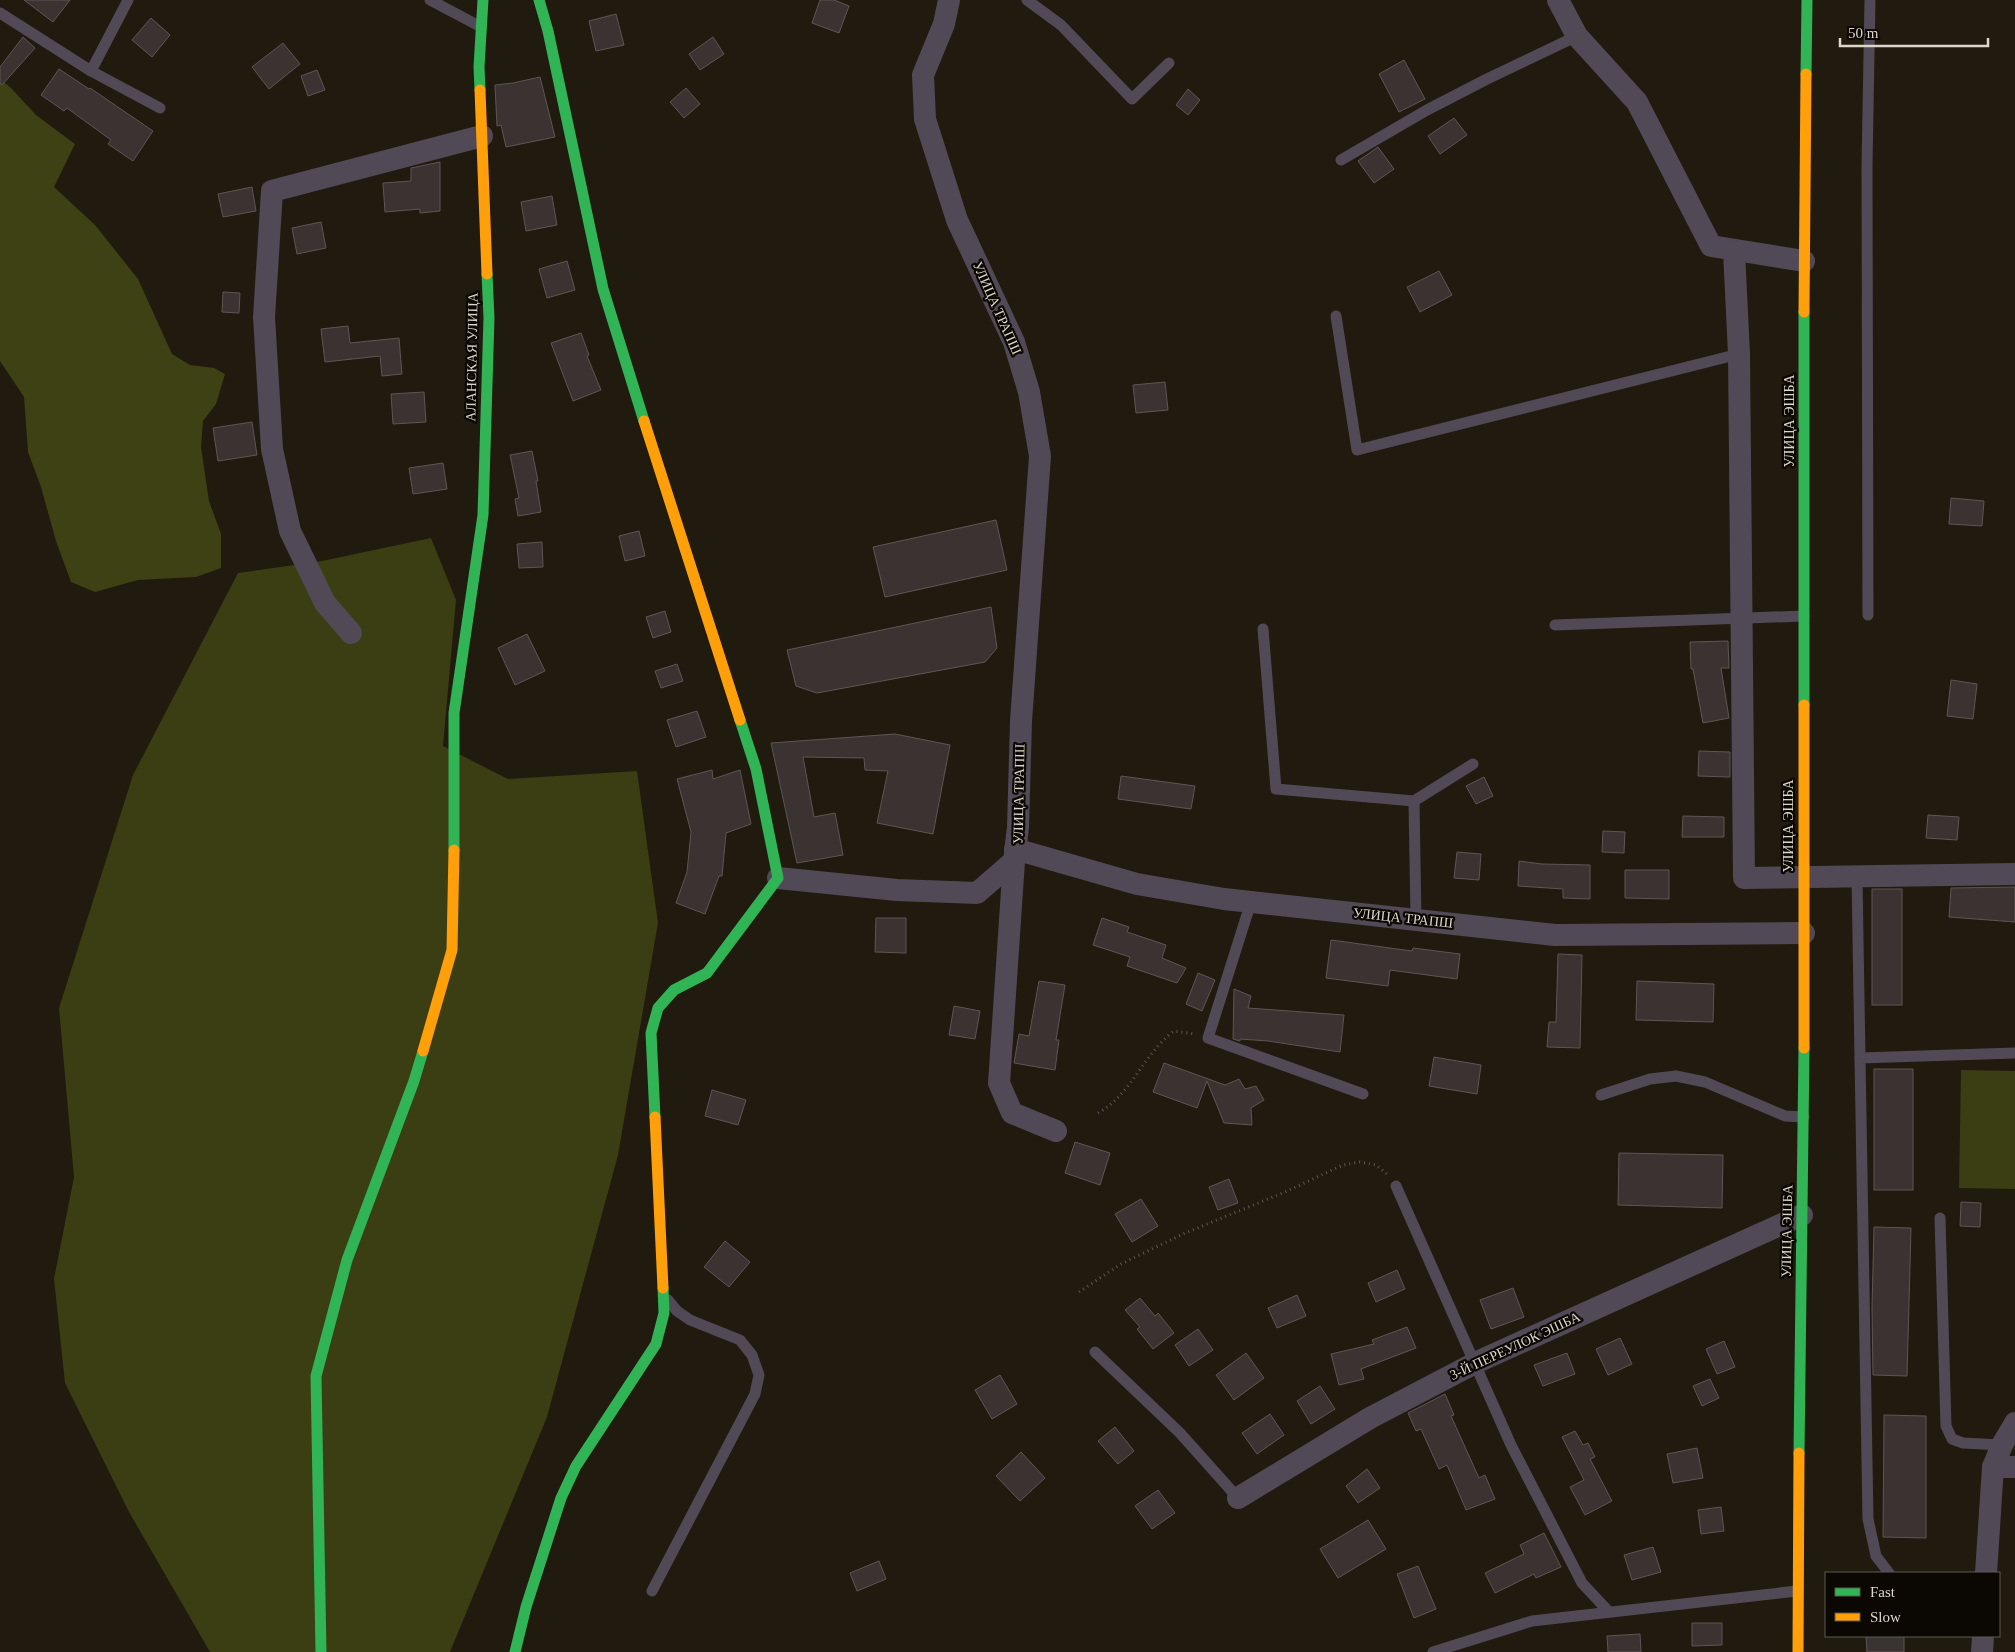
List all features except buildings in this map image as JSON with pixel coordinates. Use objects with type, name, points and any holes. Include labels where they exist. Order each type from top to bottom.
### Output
[{"type":"main road","name":"АЛАНСКАЯ УЛИЦА","points":[[321,1652],[316,1376],[347,1260],[414,1081],[452,950],[455,821],[454,712],[483,516],[489,318],[479,67],[483,0]]},
{"type":"main road","points":[[515,1652],[526,1607],[561,1498],[576,1466],[656,1344],[664,1314],[651,1033],[658,1008],[674,990],[707,974],[778,878],[756,769],[691,571],[603,289],[548,32],[539,0]]},
{"type":"main road","name":"УЛИЦА ЭШБА","points":[[1798,1652],[1797,1592],[1804,1117],[1804,261],[1807,0]]},
{"type":"street","name":"УЛИЦА ТРАПШ","points":[[948,0],[944,24],[923,75],[925,119],[957,220],[1014,342],[1028,392],[1040,456],[1021,721],[1018,827],[1014,855],[1137,884],[1224,899],[1555,935],[1804,932]]},
{"type":"street","points":[[1558,0],[1578,36],[1637,102],[1711,246],[1804,261]]},
{"type":"street","points":[[351,633],[325,603],[290,531],[272,448],[264,317],[272,191],[482,136]]},
{"type":"street","points":[[1734,250],[1739,354],[1744,878],[2015,874]]},
{"type":"street","points":[[778,878],[897,890],[976,893],[1014,855]]},
{"type":"street","points":[[1014,855],[999,1083],[1012,1113],[1056,1131]]},
{"type":"street","name":"3-Й ПЕРЕУЛОК ЭШБА","points":[[1238,1498],[1370,1418],[1475,1363],[1802,1215]]},
{"type":"street","points":[[1986,1572],[1993,1467],[2002,1445],[2015,1423]]},
{"type":"street","points":[[1993,1467],[2015,1467]]},
{"type":"street","points":[[1982,1652],[1983,1637]]},
{"type":"lane","points":[[91,71],[128,0]]},
{"type":"lane","points":[[430,0],[482,27]]},
{"type":"lane","points":[[1027,0],[1061,25],[1132,99],[1169,63]]},
{"type":"lane","points":[[1868,615],[1867,166],[1870,0]]},
{"type":"lane","points":[[0,13],[91,71],[160,108]]},
{"type":"lane","points":[[1341,160],[1444,101],[1578,36]]},
{"type":"lane","points":[[1336,316],[1357,450],[1739,354]]},
{"type":"lane","points":[[1555,625],[1804,616]]},
{"type":"lane","points":[[1264,629],[1276,789],[1414,801],[1473,764]]},
{"type":"lane","points":[[1414,801],[1416,920]]},
{"type":"lane","points":[[1856,877],[1868,1518],[1876,1556],[1888,1572]]},
{"type":"lane","points":[[1251,902],[1208,1038],[1363,1094]]},
{"type":"lane","points":[[1860,1058],[2015,1054]]},
{"type":"lane","points":[[1601,1095],[1650,1079],[1676,1076],[1705,1082],[1785,1116],[1804,1117]]},
{"type":"lane","points":[[1396,1186],[1511,1445],[1582,1583],[1609,1612]]},
{"type":"lane","points":[[1940,1218],[1946,1426],[1952,1439],[1963,1443],[2002,1445]]},
{"type":"lane","points":[[652,1591],[755,1394],[759,1374],[752,1354],[740,1340],[690,1320],[677,1311],[664,1295]]},
{"type":"lane","points":[[1095,1352],[1180,1433],[1238,1498]]},
{"type":"lane","points":[[1433,1652],[1532,1621],[1797,1592]]},
{"type":"path","points":[[1098,1113],[1111,1106],[1123,1094],[1150,1055],[1163,1039],[1174,1031],[1189,1032],[1208,1038]]},
{"type":"path","points":[[1079,1292],[1120,1264],[1183,1234],[1285,1192],[1343,1165],[1360,1162],[1376,1166],[1386,1173],[1396,1186]]},
{"type":"shaded area","points":[[431,538],[456,600],[443,746],[508,779],[637,771],[658,923],[618,1155],[547,1417],[450,1652],[210,1652],[129,1512],[65,1383],[54,1279],[74,1177],[59,1008],[133,775],[238,573],[322,561]]},
{"type":"shaded area","points":[[1961,1070],[2015,1071],[2015,1189],[1959,1188]]},
{"type":"green space","points":[[0,79],[36,115],[75,144],[54,187],[95,225],[138,279],[172,354],[190,365],[214,368],[225,374],[216,404],[203,421],[201,447],[209,501],[221,534],[221,568],[196,577],[138,580],[95,592],[71,582],[28,452],[24,397],[0,361]]},
{"type":"traffic: fast","points":[[480,90],[479,67],[483,0]]},
{"type":"traffic: fast","points":[[539,0],[548,31],[603,289],[644,421]]},
{"type":"traffic: fast","points":[[1806,74],[1807,0]]},
{"type":"traffic: fast","points":[[454,850],[454,713],[483,515],[489,318],[487,274]]},
{"type":"traffic: fast","points":[[1804,312],[1804,705]]},
{"type":"traffic: fast","points":[[655,1117],[651,1033],[658,1008],[674,990],[707,973],[778,878],[756,769],[740,720]]},
{"type":"traffic: fast","points":[[1799,1453],[1804,1048]]},
{"type":"traffic: fast","points":[[321,1652],[316,1376],[347,1260],[414,1081],[423,1051]]},
{"type":"traffic: fast","points":[[515,1652],[526,1607],[561,1498],[576,1466],[656,1344],[664,1313],[663,1288]]},
{"type":"traffic: slow","points":[[1804,312],[1806,74]]},
{"type":"traffic: slow","points":[[480,90],[487,274]]},
{"type":"traffic: slow","points":[[644,421],[740,720]]},
{"type":"traffic: slow","points":[[1804,705],[1804,1048]]},
{"type":"traffic: slow","points":[[423,1051],[452,950],[454,850]]},
{"type":"traffic: slow","points":[[655,1117],[663,1288]]},
{"type":"traffic: slow","points":[[1798,1652],[1799,1453]]}]
